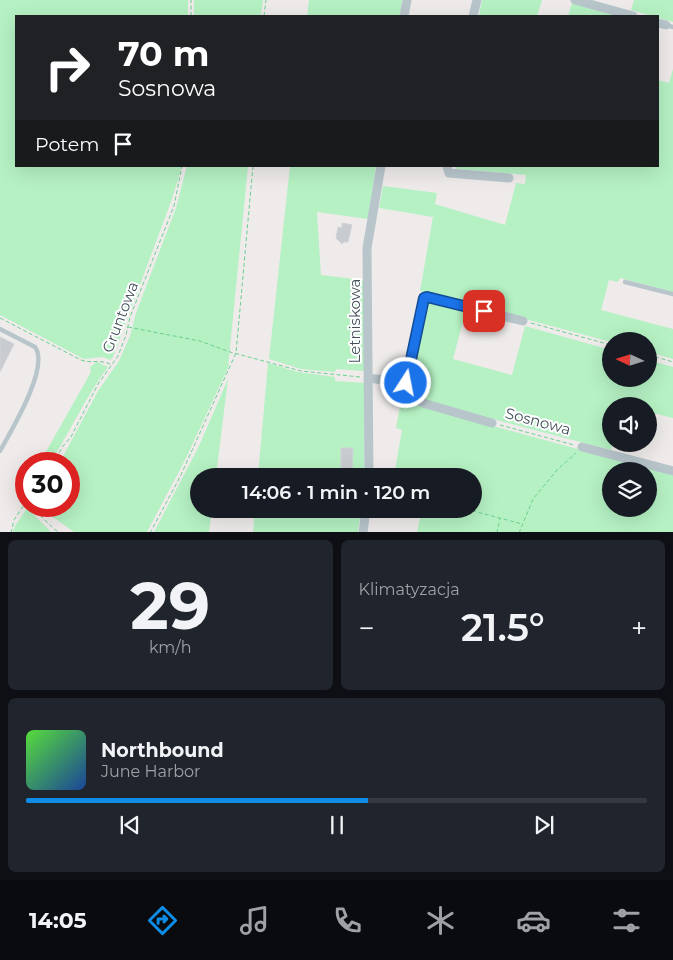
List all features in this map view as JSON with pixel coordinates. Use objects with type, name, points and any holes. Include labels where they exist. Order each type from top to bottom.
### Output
[{"type":"street","points":[[404,15],[406,0]]},
{"type":"street","points":[[473,15],[477,0]]},
{"type":"street","points":[[574,0],[629,15]]},
{"type":"street","name":"Letniskowa","points":[[369,468],[368,248],[381,167]]},
{"type":"street","points":[[447,167],[449,173],[509,178]]},
{"type":"street","points":[[368,378],[406,383],[425,297],[523,321]]},
{"type":"street","name":"Sosnowa","points":[[406,383],[410,394],[416,400],[492,423]]},
{"type":"street","name":"Sosnowa","points":[[582,447],[673,471]]},
{"type":"street","points":[[363,532],[365,518]]},
{"type":"lane","points":[[625,282],[673,294]]},
{"type":"lane","points":[[0,329],[38,350],[38,363],[31,392],[0,451]]},
{"type":"path","points":[[190,15],[191,0]]},
{"type":"path","points":[[264,15],[266,0]]},
{"type":"path","name":"Gruntowa","points":[[60,452],[71,437],[98,384],[118,356],[130,317],[174,206],[182,167]]},
{"type":"path","points":[[150,532],[180,477],[236,353],[253,167]]},
{"type":"path","points":[[0,318],[81,360],[86,362],[100,360],[111,365]]},
{"type":"path","points":[[523,321],[602,343]]},
{"type":"path","points":[[128,327],[200,341],[301,371],[368,378]]},
{"type":"path","points":[[658,358],[673,362]]},
{"type":"path","name":"Sosnowa","points":[[492,423],[582,447]]},
{"type":"path","points":[[519,532],[533,500],[557,470],[582,447]]},
{"type":"path","points":[[482,513],[522,524]]},
{"type":"path","points":[[11,532],[16,517]]},
{"type":"path","points":[[42,517],[54,530],[60,532]]},
{"type":"path","points":[[497,532],[500,518]]},
{"type":"green space","points":[[0,0],[188,0],[188,15],[15,15],[15,167],[182,167],[172,199],[113,357],[110,360],[103,357],[84,359],[0,315]]},
{"type":"green space","points":[[194,0],[263,0],[261,15],[194,15]]},
{"type":"green space","points":[[309,0],[402,0],[400,15],[307,15]]},
{"type":"green space","points":[[482,0],[542,0],[537,15],[479,15]]},
{"type":"green space","points":[[634,0],[673,0],[673,22],[659,18],[659,15],[648,15],[631,10]]},
{"type":"green space","points":[[572,3],[614,15],[568,15]]},
{"type":"green space","points":[[673,69],[673,292],[620,278],[618,282],[609,280],[601,310],[673,329],[673,359],[658,355],[658,332],[602,332],[602,340],[420,291],[433,217],[379,208],[383,186],[437,193],[435,204],[505,225],[516,183],[525,184],[526,175],[457,169],[456,167],[659,167],[659,80],[669,83]]},
{"type":"green space","points":[[187,167],[248,167],[228,368],[186,458],[147,532],[74,532],[53,517],[80,517],[80,452],[65,452],[98,391],[119,361],[130,336],[136,313],[176,208]]},
{"type":"green space","points":[[290,167],[376,167],[368,219],[317,212],[321,275],[363,280],[364,371],[336,369],[335,372],[301,369],[269,359]]},
{"type":"green space","points":[[429,301],[466,310],[453,359],[512,375],[525,326],[602,347],[602,388],[658,388],[658,363],[673,367],[673,418],[657,414],[657,397],[602,397],[602,448],[420,400],[411,383],[425,303]]},
{"type":"green space","points":[[97,362],[108,367],[92,390],[56,452],[46,452],[91,372],[90,367]]},
{"type":"green space","points":[[268,363],[298,372],[335,377],[335,381],[365,383],[364,468],[259,468]]},
{"type":"green space","points":[[228,379],[217,468],[190,468],[190,518],[211,518],[209,532],[154,532],[199,446]]},
{"type":"green space","points":[[401,401],[625,462],[602,462],[602,517],[657,517],[657,471],[673,475],[673,532],[417,532],[420,518],[482,518],[482,468],[395,468],[402,430],[396,428]]},
{"type":"green space","points":[[21,517],[36,517],[51,532],[13,532]]},
{"type":"green space","points":[[254,518],[360,518],[358,532],[253,532]]},
{"type":"building","points":[[342,223],[352,225],[348,242],[342,244],[336,238],[338,227],[342,228]]},
{"type":"building","points":[[0,337],[14,344],[0,372]]},
{"type":"building","points":[[341,448],[353,448],[352,468],[341,468]]},
{"type":"route","points":[[406,383],[424,298],[427,297],[484,311]]}]
